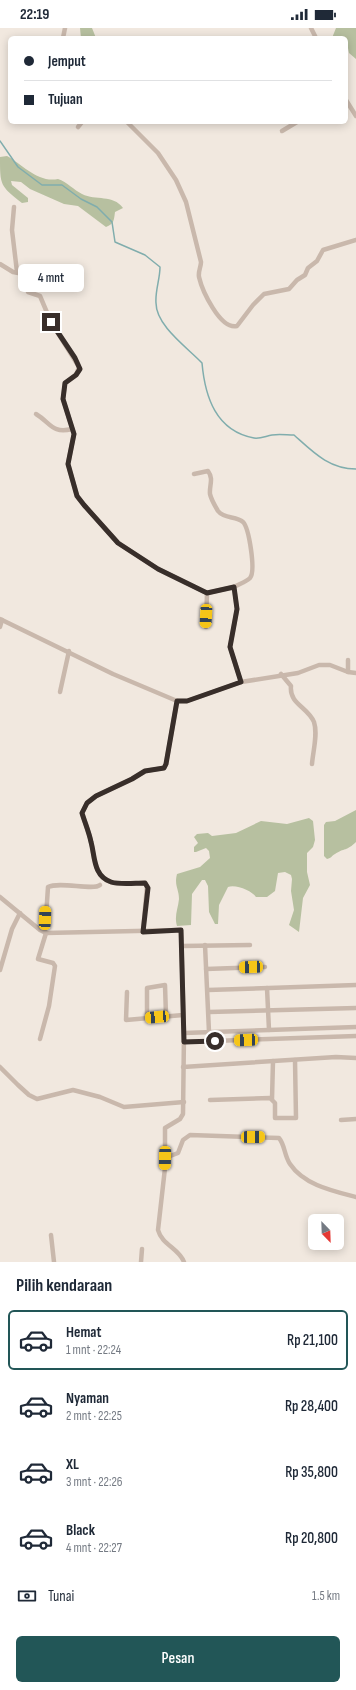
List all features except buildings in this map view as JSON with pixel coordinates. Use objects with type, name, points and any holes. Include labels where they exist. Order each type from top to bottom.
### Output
[{"type":"street","points":[[348,103],[356,116]]},
{"type":"street","points":[[129,124],[166,163],[183,193],[201,262],[202,267],[199,274],[202,284],[217,314],[226,323],[233,327],[237,326],[253,305],[264,294],[289,289],[297,280],[305,275],[308,268],[317,261],[323,250],[356,240]]},
{"type":"street","points":[[282,131],[294,124]]},
{"type":"street","points":[[14,207],[12,230],[17,272]]},
{"type":"street","points":[[0,264],[17,272],[29,275],[29,293],[40,296],[51,322],[79,367],[76,375],[65,383],[62,392],[74,437],[68,464],[77,496],[118,543],[158,569],[207,593],[234,587],[250,578],[252,573],[253,561],[246,527],[241,520],[224,516],[218,510],[211,496],[212,483],[211,475],[208,471],[194,474]]},
{"type":"street","points":[[36,414],[55,430],[64,431],[72,429]]},
{"type":"street","points":[[234,587],[237,609],[230,647],[241,682]]},
{"type":"street","points":[[206,627],[207,593]]},
{"type":"street","points":[[0,627],[1,620],[69,651],[113,674],[177,701],[187,701],[241,682],[281,674],[298,673],[325,664],[348,672],[356,673]]},
{"type":"street","points":[[60,692],[69,651]]},
{"type":"street","points":[[348,660],[348,672]]},
{"type":"street","points":[[281,674],[291,686],[290,691],[293,699],[311,717],[314,724],[312,764]]},
{"type":"street","points":[[143,932],[147,886],[145,883],[110,882],[102,875],[96,868],[93,859],[92,843],[82,813],[87,803],[96,796],[132,779],[145,771],[164,768],[166,764],[177,701]]},
{"type":"street","points":[[40,1039],[49,1006],[55,966],[53,963],[38,959],[45,932],[48,886],[79,885],[95,888],[100,886]]},
{"type":"street","points":[[0,897],[45,932],[143,932],[181,930],[184,1033],[184,1102],[183,1114],[180,1119],[165,1128],[165,1158],[158,1230],[160,1237],[178,1254],[184,1262]]},
{"type":"street","points":[[0,970],[11,932],[20,913]]},
{"type":"street","points":[[182,946],[250,945]]},
{"type":"street","points":[[205,946],[209,1032]]},
{"type":"street","points":[[206,969],[266,967]]},
{"type":"street","points":[[147,1018],[147,988],[165,985],[166,1016]]},
{"type":"street","points":[[208,990],[356,985]]},
{"type":"street","points":[[268,988],[269,1030]]},
{"type":"street","points":[[127,992],[126,1020],[183,1015]]},
{"type":"street","points":[[209,1012],[356,1008]]},
{"type":"street","points":[[184,1033],[356,1027]]},
{"type":"street","points":[[184,1042],[356,1036]]},
{"type":"street","points":[[183,1067],[336,1057],[356,1058]]},
{"type":"street","points":[[273,1061],[272,1099],[275,1103],[275,1118],[296,1118],[295,1060]]},
{"type":"street","points":[[0,1067],[29,1095],[37,1099],[73,1090],[100,1096],[124,1107],[184,1102]]},
{"type":"street","points":[[210,1100],[272,1099]]},
{"type":"street","points":[[341,1120],[356,1119]]},
{"type":"street","points":[[165,1158],[178,1153],[186,1137],[190,1135],[279,1138],[290,1163],[308,1182],[356,1197]]},
{"type":"street","points":[[50,1236],[54,1262]]},
{"type":"street","points":[[141,1262],[142,1249]]},
{"type":"green space","points":[[80,28],[92,28],[95,36],[81,36]]},
{"type":"green space","points":[[336,28],[356,28],[356,59],[349,53],[348,36],[333,36]]},
{"type":"green space","points":[[7,156],[37,176],[51,180],[58,179],[82,194],[109,199],[119,204],[123,208],[115,212],[111,225],[106,227],[78,206],[64,204],[30,189],[21,182],[11,181],[12,185],[28,198],[28,202],[22,203],[9,193],[1,179],[0,157]]},
{"type":"green space","points":[[356,810],[356,842],[350,847],[327,859],[324,856],[324,825],[326,822],[335,821]]},
{"type":"green space","points":[[309,818],[313,821],[315,840],[313,847],[307,853],[307,872],[310,885],[303,898],[299,932],[289,925],[294,910],[291,891],[292,879],[291,875],[285,872],[278,873],[275,891],[267,897],[256,897],[251,892],[244,889],[235,886],[228,887],[219,905],[218,924],[215,924],[209,912],[208,886],[205,880],[202,880],[192,894],[191,925],[177,926],[176,916],[179,896],[176,885],[177,874],[200,867],[210,858],[209,851],[206,848],[194,852],[194,847],[198,843],[194,837],[197,834],[208,833],[212,836],[236,833],[261,821],[287,824]]},
{"type":"waterway","points":[[0,141],[18,167],[42,185],[62,185],[81,199],[97,207],[112,222],[115,242],[145,255],[160,267],[156,298],[157,312],[161,320],[174,336],[202,363],[206,388],[210,400],[215,411],[230,428],[241,434],[254,438],[261,438],[270,435],[294,435],[315,453],[330,463],[346,468],[356,469]]},
{"type":"route","points":[[51,322],[75,358],[80,369],[76,375],[65,383],[62,392],[74,434],[68,464],[77,496],[105,530],[118,543],[158,569],[207,593],[234,587],[235,590],[237,609],[230,647],[241,682],[210,691],[187,701],[177,701],[166,764],[164,768],[146,770],[132,779],[96,796],[87,803],[83,808],[82,813],[92,843],[93,859],[96,868],[102,875],[110,882],[145,883],[147,886],[143,932],[181,930],[184,1042],[215,1041]]}]
